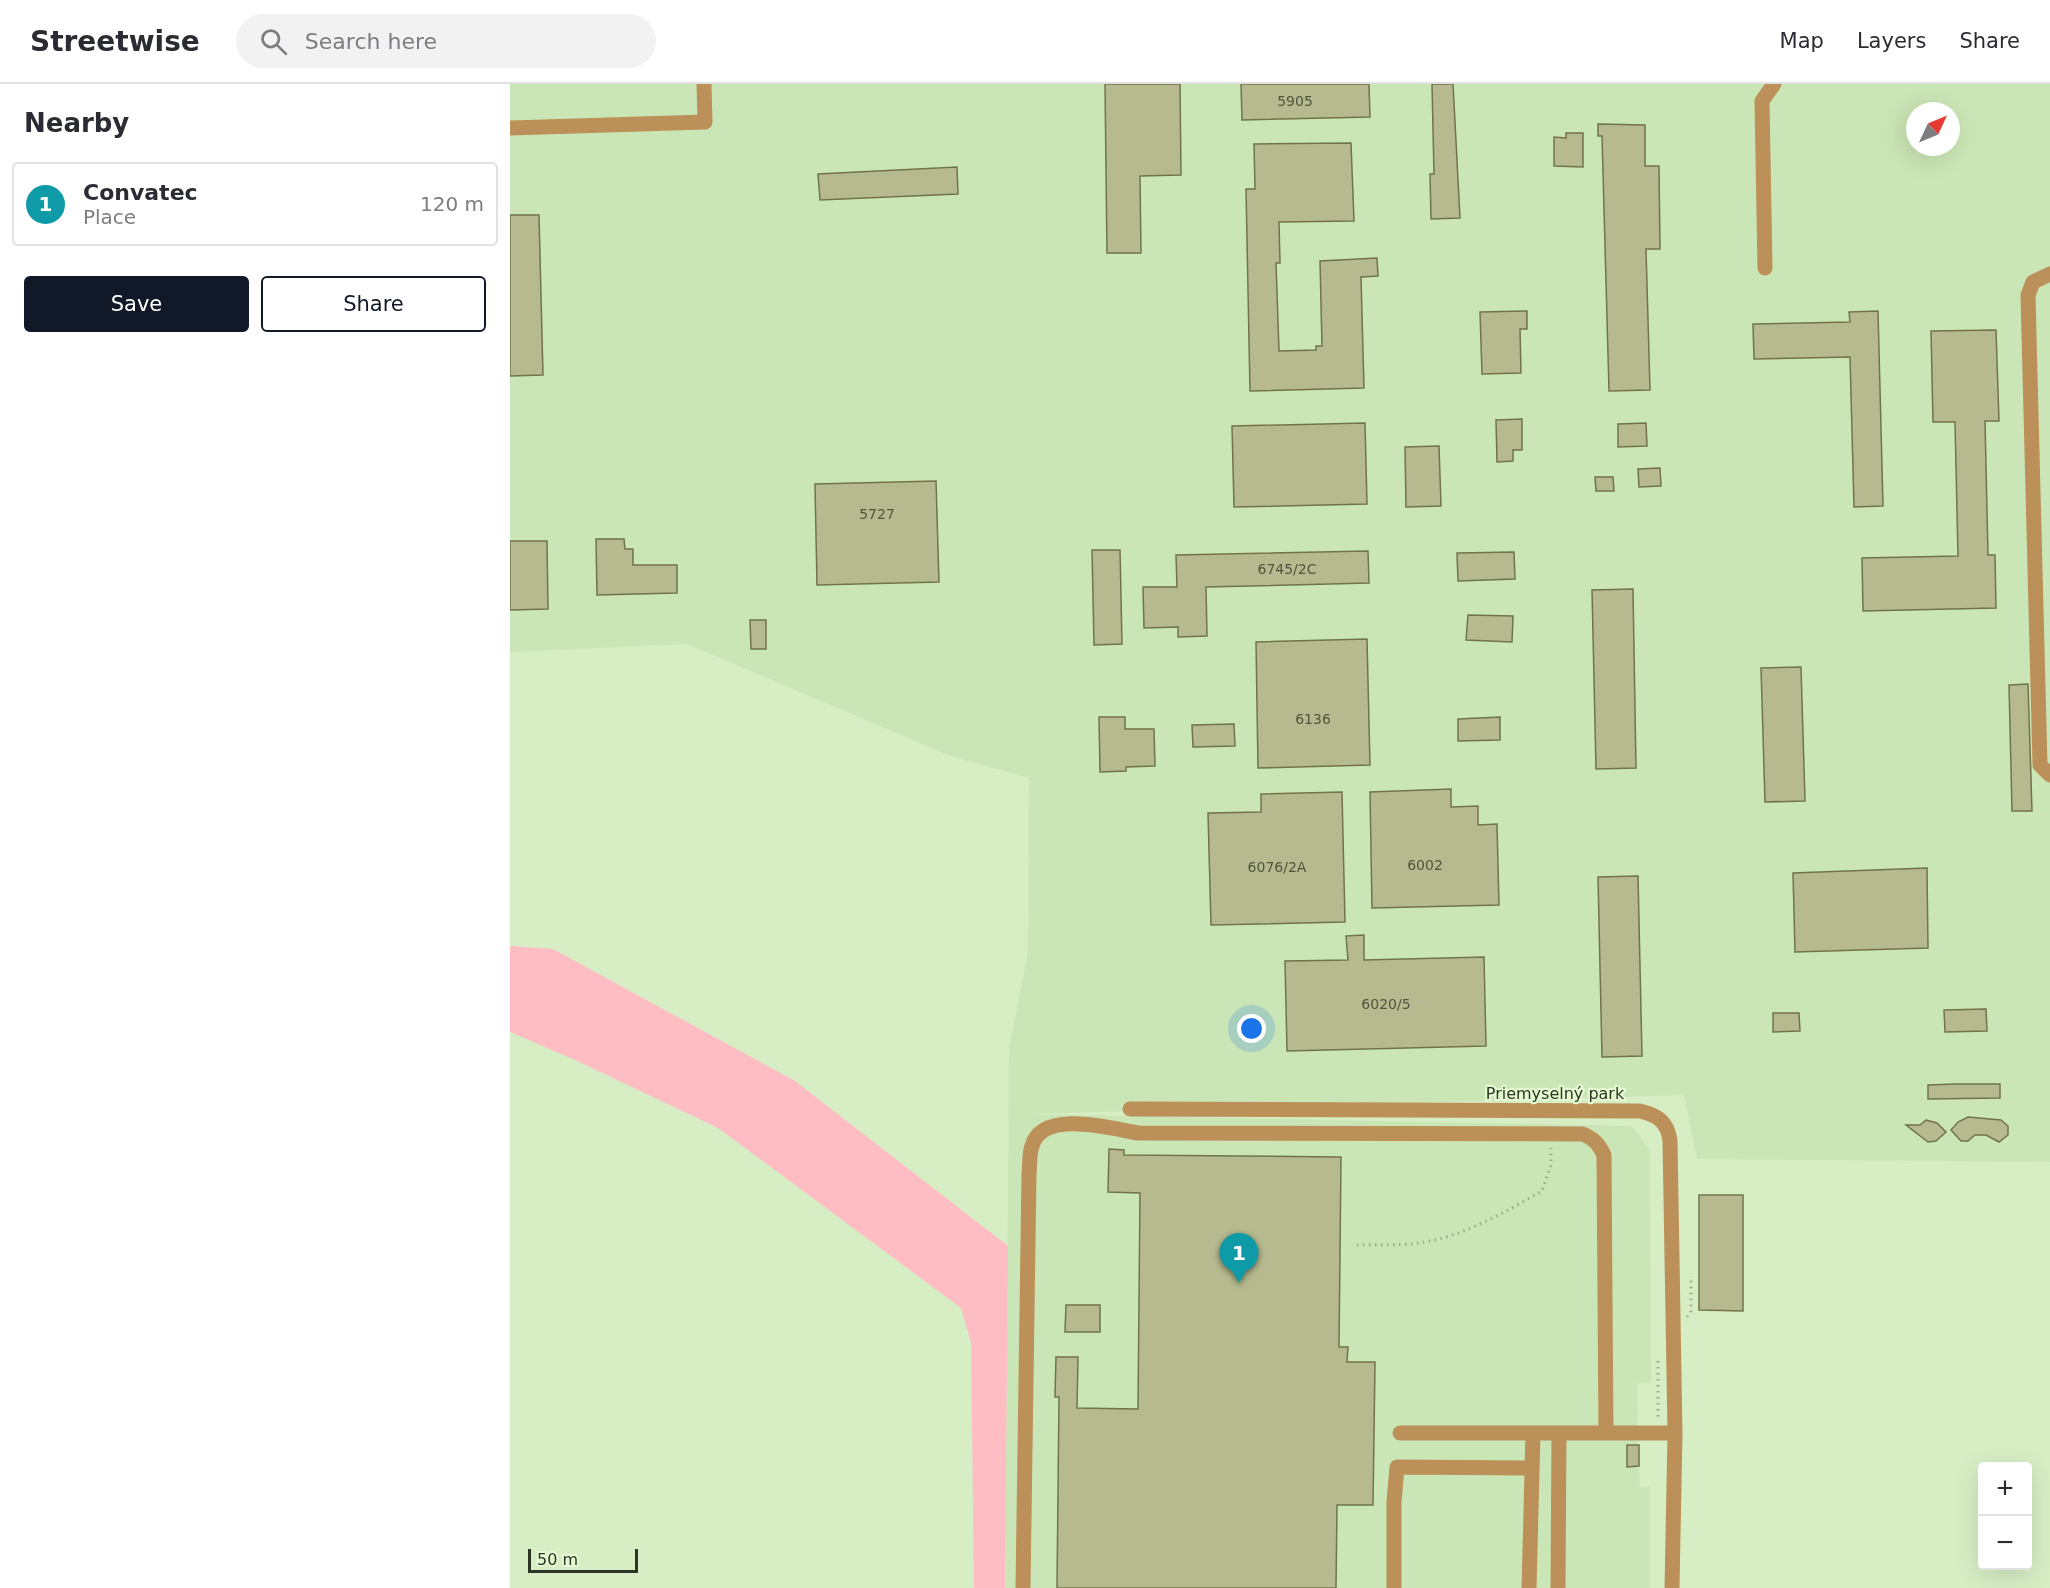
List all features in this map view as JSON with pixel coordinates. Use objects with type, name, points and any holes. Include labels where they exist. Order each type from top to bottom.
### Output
[{"type":"street","points":[[510,128],[705,122],[704,84]]},
{"type":"street","points":[[1765,268],[1762,101],[1774,84]]},
{"type":"street","points":[[2050,274],[2033,282],[2028,294],[2040,765],[2050,775]]},
{"type":"street","name":"Priemyselný park","points":[[1130,1109],[1640,1111],[1653,1114],[1668,1129],[1670,1140],[1675,1433],[1672,1588]]},
{"type":"street","points":[[1023,1588],[1032,1145],[1037,1135],[1048,1125],[1079,1124],[1138,1133],[1582,1134],[1591,1137],[1599,1145],[1604,1155],[1606,1433]]},
{"type":"street","points":[[1400,1433],[1675,1433]]},
{"type":"street","points":[[1529,1588],[1533,1433]]},
{"type":"street","points":[[1558,1588],[1559,1433]]},
{"type":"street","points":[[1394,1588],[1394,1502],[1397,1467],[1531,1468]]},
{"type":"path","points":[[1357,1245],[1419,1243],[1464,1230],[1542,1191],[1551,1164],[1550,1134]]},
{"type":"shaded area","points":[[510,84],[2050,84],[2050,1162],[1697,1159],[1684,1095],[1027,1114],[1632,1126],[1650,1150],[1651,1383],[1638,1383],[1637,1431],[1640,1487],[1650,1487],[1650,1588],[1005,1588],[1009,1049],[1028,952],[1029,778],[950,756],[687,644],[510,652]]},
{"type":"shaded area","points":[[510,946],[553,949],[795,1081],[1008,1246],[1005,1588],[974,1588],[971,1342],[961,1308],[718,1128],[575,1060],[510,1032]]},
{"type":"building","points":[[1105,84],[1180,84],[1181,175],[1140,176],[1141,253],[1107,253]]},
{"type":"building","points":[[1241,84],[1369,84],[1370,117],[1242,120]]},
{"type":"building","points":[[1432,84],[1453,84],[1460,218],[1431,219],[1430,174],[1434,174]]},
{"type":"building","points":[[1598,124],[1645,125],[1645,166],[1659,166],[1660,249],[1646,249],[1650,390],[1609,391],[1602,136],[1598,136]]},
{"type":"building","points":[[1566,133],[1583,133],[1583,167],[1554,166],[1554,137],[1566,138]]},
{"type":"building","points":[[1351,143],[1354,221],[1279,222],[1280,263],[1276,263],[1279,351],[1316,350],[1316,346],[1322,346],[1320,261],[1377,258],[1378,276],[1361,277],[1364,388],[1250,391],[1246,189],[1255,189],[1254,144]]},
{"type":"building","points":[[957,167],[958,194],[820,200],[818,174]]},
{"type":"building","points":[[510,215],[539,215],[543,375],[510,376]]},
{"type":"building","points":[[1527,311],[1527,329],[1520,329],[1521,373],[1482,374],[1480,312]]},
{"type":"building","points":[[1878,311],[1883,506],[1854,507],[1850,357],[1754,359],[1753,324],[1850,322],[1849,312]]},
{"type":"building","points":[[1996,330],[1999,421],[1985,421],[1988,555],[1995,555],[1996,608],[1863,611],[1862,558],[1958,556],[1955,422],[1933,422],[1931,331]]},
{"type":"building","points":[[1522,419],[1522,450],[1513,450],[1513,461],[1497,462],[1496,420]]},
{"type":"building","points":[[1365,423],[1367,504],[1234,507],[1232,426]]},
{"type":"building","points":[[1646,423],[1647,446],[1618,447],[1618,424]]},
{"type":"building","points":[[1439,446],[1441,506],[1406,507],[1405,447]]},
{"type":"building","points":[[1660,468],[1661,486],[1639,487],[1638,469]]},
{"type":"building","points":[[1595,477],[1613,477],[1614,491],[1596,491]]},
{"type":"building","points":[[936,481],[939,582],[817,585],[815,484]]},
{"type":"building","points":[[596,539],[624,539],[625,549],[633,549],[633,565],[677,565],[677,593],[597,595]]},
{"type":"building","points":[[510,541],[547,541],[548,609],[510,610]]},
{"type":"building","points":[[1092,550],[1120,550],[1122,644],[1094,645]]},
{"type":"building","points":[[1368,551],[1369,583],[1206,587],[1207,636],[1178,637],[1178,627],[1144,628],[1143,587],[1177,587],[1176,555]]},
{"type":"building","points":[[1514,552],[1515,579],[1458,581],[1457,553]]},
{"type":"building","points":[[1633,589],[1636,768],[1596,769],[1592,590]]},
{"type":"building","points":[[1468,615],[1513,616],[1512,642],[1466,640]]},
{"type":"building","points":[[750,620],[766,620],[766,649],[751,649]]},
{"type":"building","points":[[1367,639],[1370,765],[1258,768],[1256,642]]},
{"type":"building","points":[[1801,667],[1805,801],[1765,802],[1761,668]]},
{"type":"building","points":[[2028,684],[2032,811],[2012,811],[2009,685]]},
{"type":"building","points":[[1099,717],[1125,717],[1125,729],[1154,729],[1155,766],[1126,767],[1126,771],[1100,772]]},
{"type":"building","points":[[1500,717],[1500,740],[1458,741],[1458,719]]},
{"type":"building","points":[[1234,724],[1235,746],[1193,747],[1192,725]]},
{"type":"building","points":[[1451,789],[1451,807],[1478,806],[1478,825],[1497,824],[1499,905],[1372,908],[1370,792]]},
{"type":"building","points":[[1342,792],[1345,922],[1211,925],[1208,813],[1261,812],[1261,794]]},
{"type":"building","points":[[1927,868],[1928,948],[1795,952],[1793,873]]},
{"type":"building","points":[[1638,876],[1642,1056],[1602,1057],[1598,877]]},
{"type":"building","points":[[1364,935],[1364,960],[1484,957],[1486,1046],[1287,1051],[1285,961],[1348,960],[1346,936]]},
{"type":"building","points":[[1986,1009],[1987,1031],[1945,1032],[1944,1010]]},
{"type":"building","points":[[1773,1013],[1799,1013],[1800,1031],[1773,1032]]},
{"type":"building","points":[[2000,1084],[2000,1098],[1928,1099],[1928,1085]]},
{"type":"building","points":[[1968,1117],[2001,1120],[2008,1126],[2008,1135],[1999,1142],[1986,1135],[1975,1135],[1968,1141],[1961,1141],[1951,1130],[1958,1122]]},
{"type":"building","points":[[1926,1120],[1937,1123],[1946,1132],[1936,1141],[1928,1142],[1906,1125],[1920,1125]]},
{"type":"building","points":[[1109,1149],[1124,1150],[1124,1155],[1341,1157],[1339,1347],[1348,1347],[1347,1362],[1375,1362],[1373,1505],[1337,1505],[1336,1588],[1057,1588],[1059,1397],[1055,1397],[1056,1357],[1078,1357],[1077,1408],[1138,1409],[1140,1193],[1108,1192]]},
{"type":"building","points":[[1699,1195],[1743,1195],[1743,1311],[1699,1310]]},
{"type":"building","points":[[1066,1305],[1100,1305],[1100,1332],[1065,1332]]},
{"type":"building","points":[[1627,1445],[1639,1445],[1639,1466],[1627,1467]]},
{"type":"place","name":"Convatec","points":[[1239,1283]]}]
